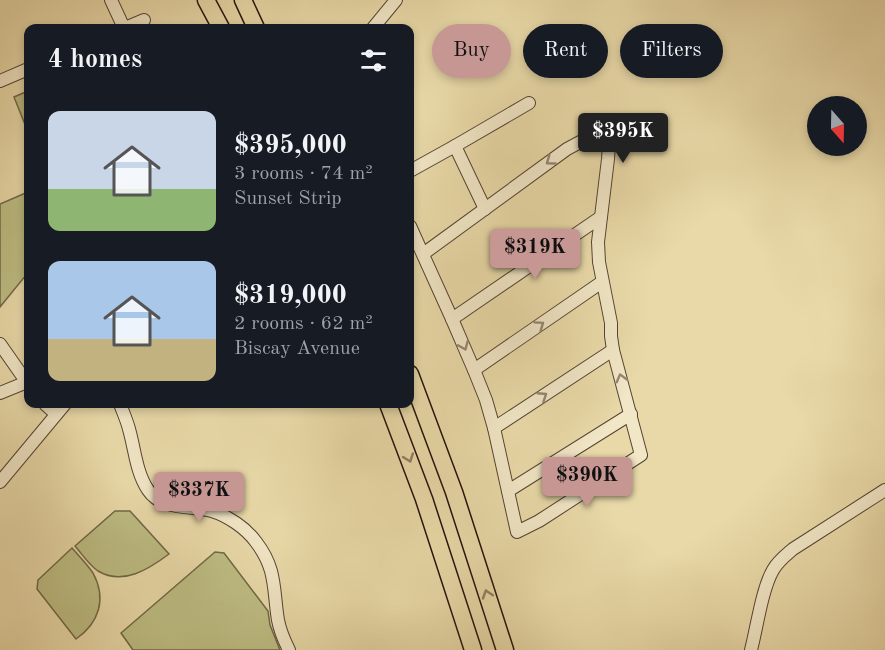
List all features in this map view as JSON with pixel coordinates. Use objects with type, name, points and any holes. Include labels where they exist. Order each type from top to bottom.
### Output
[{"type":"highway","points":[[208,0],[220,24]]},
{"type":"highway","points":[[243,0],[254,24]]},
{"type":"highway","points":[[414,385],[454,492],[505,650]]},
{"type":"highway","points":[[390,408],[424,499],[473,650]]},
{"type":"street","points":[[111,0],[123,24]]},
{"type":"street","points":[[376,24],[396,0]]},
{"type":"street","points":[[136,24],[144,21]]},
{"type":"street","points":[[0,81],[24,71]]},
{"type":"street","points":[[414,169],[529,103]]},
{"type":"street","points":[[414,235],[474,370],[494,428],[517,532],[641,455],[613,350],[611,322],[599,262],[600,217],[610,129],[588,137],[567,149],[423,254]]},
{"type":"street","points":[[455,147],[485,209]]},
{"type":"street","points":[[452,319],[600,217]]},
{"type":"street","points":[[474,370],[602,282]]},
{"type":"street","points":[[0,344],[24,377]]},
{"type":"street","points":[[494,428],[613,350]]},
{"type":"street","points":[[0,393],[24,384]]},
{"type":"street","points":[[49,408],[56,414]]},
{"type":"street","points":[[0,482],[61,408]]},
{"type":"street","points":[[121,408],[139,471],[149,492],[157,500],[180,507],[213,511],[244,528],[255,541],[270,568],[275,585],[278,622],[289,650]]},
{"type":"street","points":[[508,491],[631,414]]},
{"type":"street","points":[[751,650],[766,586],[781,559],[885,490]]},
{"type":"green space","points":[[24,93],[24,122],[14,97]]},
{"type":"green space","points":[[24,194],[24,277],[0,307],[0,204]]},
{"type":"green space","points":[[115,511],[130,511],[169,554],[144,570],[126,576],[107,575],[95,569],[75,546]]},
{"type":"green space","points":[[72,548],[93,573],[100,601],[90,626],[76,639],[37,589],[38,580]]},
{"type":"green space","points":[[215,552],[224,553],[268,611],[270,625],[280,650],[133,650],[121,633]]}]
